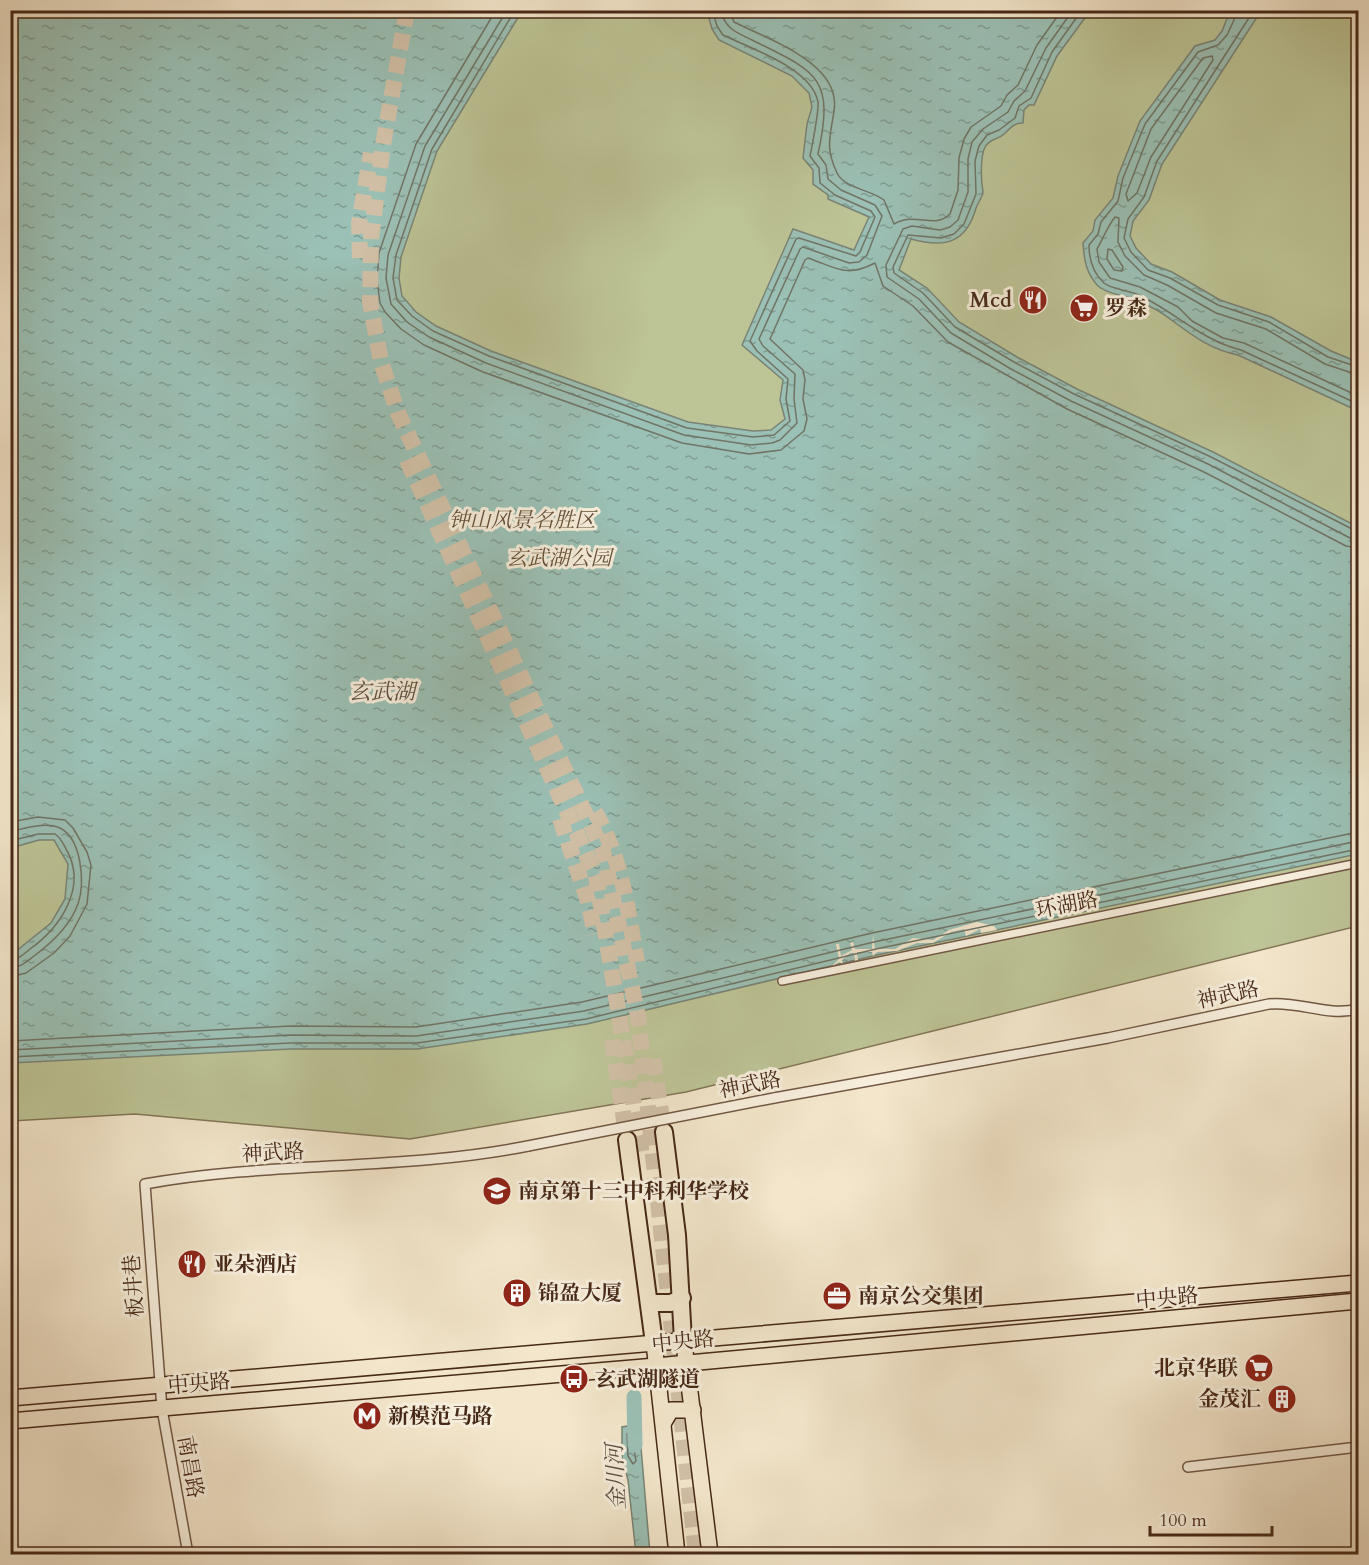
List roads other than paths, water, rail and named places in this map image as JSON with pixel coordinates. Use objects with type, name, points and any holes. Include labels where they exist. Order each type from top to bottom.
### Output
[{"type":"highway","points":[[664,1132],[682,1298],[683,1340]]},
{"type":"highway","points":[[627,1140],[654,1343]]},
{"type":"highway","points":[[649,1303],[671,1303],[682,1298]]},
{"type":"main road","name":"中央路","points":[[10,1398],[1359,1283]]},
{"type":"main road","name":"中央路","points":[[10,1421],[656,1366],[1359,1302]]},
{"type":"main road","points":[[683,1340],[710,1554]]},
{"type":"main road","points":[[654,1343],[677,1554]]},
{"type":"main road","points":[[664,1422],[671,1410],[693,1410]]},
{"type":"street","name":"环湖路","points":[[782,981],[1359,863]]},
{"type":"street","name":"神武路","points":[[145,1184],[188,1176],[344,1167],[485,1155],[774,1098],[1108,1038],[1269,1004],[1292,1004],[1331,1013],[1359,1009]]},
{"type":"street","name":"板井巷","points":[[145,1184],[160,1385]]},
{"type":"street","name":"南昌路","points":[[160,1385],[162,1409],[188,1554]]},
{"type":"street","points":[[1188,1467],[1359,1447]]},
{"type":"water","name":"玄武湖","points":[[11,11],[522,11],[437,151],[401,257],[399,278],[402,296],[416,312],[436,326],[491,351],[688,422],[753,431],[771,430],[785,419],[780,400],[783,380],[742,345],[793,229],[854,250],[869,217],[828,199],[828,195],[813,184],[813,170],[803,158],[807,124],[812,107],[809,93],[792,76],[719,40],[712,29],[707,11],[1090,11],[1057,56],[1034,105],[1029,105],[1024,110],[1023,123],[1014,125],[985,147],[981,176],[983,194],[966,229],[960,236],[943,243],[911,239],[899,270],[927,288],[959,322],[1017,357],[1077,389],[1213,452],[1358,527],[1358,854],[877,955],[587,1024],[417,1049],[291,1049],[11,1063],[10,956],[51,923],[65,899],[68,864],[54,840],[39,840],[11,848]]},
{"type":"water","points":[[1230,11],[1261,11],[1162,164],[1149,200],[1133,221],[1130,236],[1136,248],[1151,264],[1172,272],[1220,300],[1271,317],[1331,351],[1358,362],[1358,411],[1238,355],[1208,344],[1147,305],[1102,289],[1094,281],[1086,266],[1083,243],[1093,231],[1095,220],[1113,198],[1118,176],[1140,121],[1195,46],[1215,40],[1222,31]]},
{"type":"water","points":[[639,1424],[650,1554],[636,1554],[628,1480],[622,1457],[622,1427]]},
{"type":"waterway","name":"金川河","points":[[634,1397],[635,1445]]},
{"type":"tunnel","points":[[407,10],[383,145],[371,238],[370,302],[381,362],[398,413],[603,851],[638,1016],[696,1554]]},
{"type":"tunnel","points":[[360,258],[359,223],[371,153]]},
{"type":"tunnel","points":[[407,460],[596,876],[642,1154]]},
{"type":"tunnel","points":[[595,812],[618,866],[637,962]]},
{"type":"tunnel","points":[[560,819],[588,901],[595,934]]},
{"type":"tunnel","points":[[612,1040],[627,1140]]},
{"type":"tunnel","points":[[653,1059],[664,1132]]},
{"type":"place","name":"Mcd","points":[[1033,300]]},
{"type":"place","name":"罗森","points":[[1084,308]]},
{"type":"place","name":"南京第十三中科利华学校","points":[[497,1191]]},
{"type":"place","name":"亚朵酒店","points":[[192,1264]]},
{"type":"place","name":"锦盈大厦","points":[[517,1293]]},
{"type":"place","name":"南京公交集团","points":[[837,1296]]},
{"type":"place","name":"北京华联","points":[[1259,1368]]},
{"type":"place","name":"玄武湖隧道","points":[[574,1379]]},
{"type":"place","name":"金茂汇","points":[[1282,1399]]},
{"type":"place","name":"新模范马路","points":[[367,1416]]},
{"type":"park label","name":"钟山风景名胜区","points":[[522,520]]},
{"type":"park label","name":"玄武湖公园","points":[[559,558]]}]
